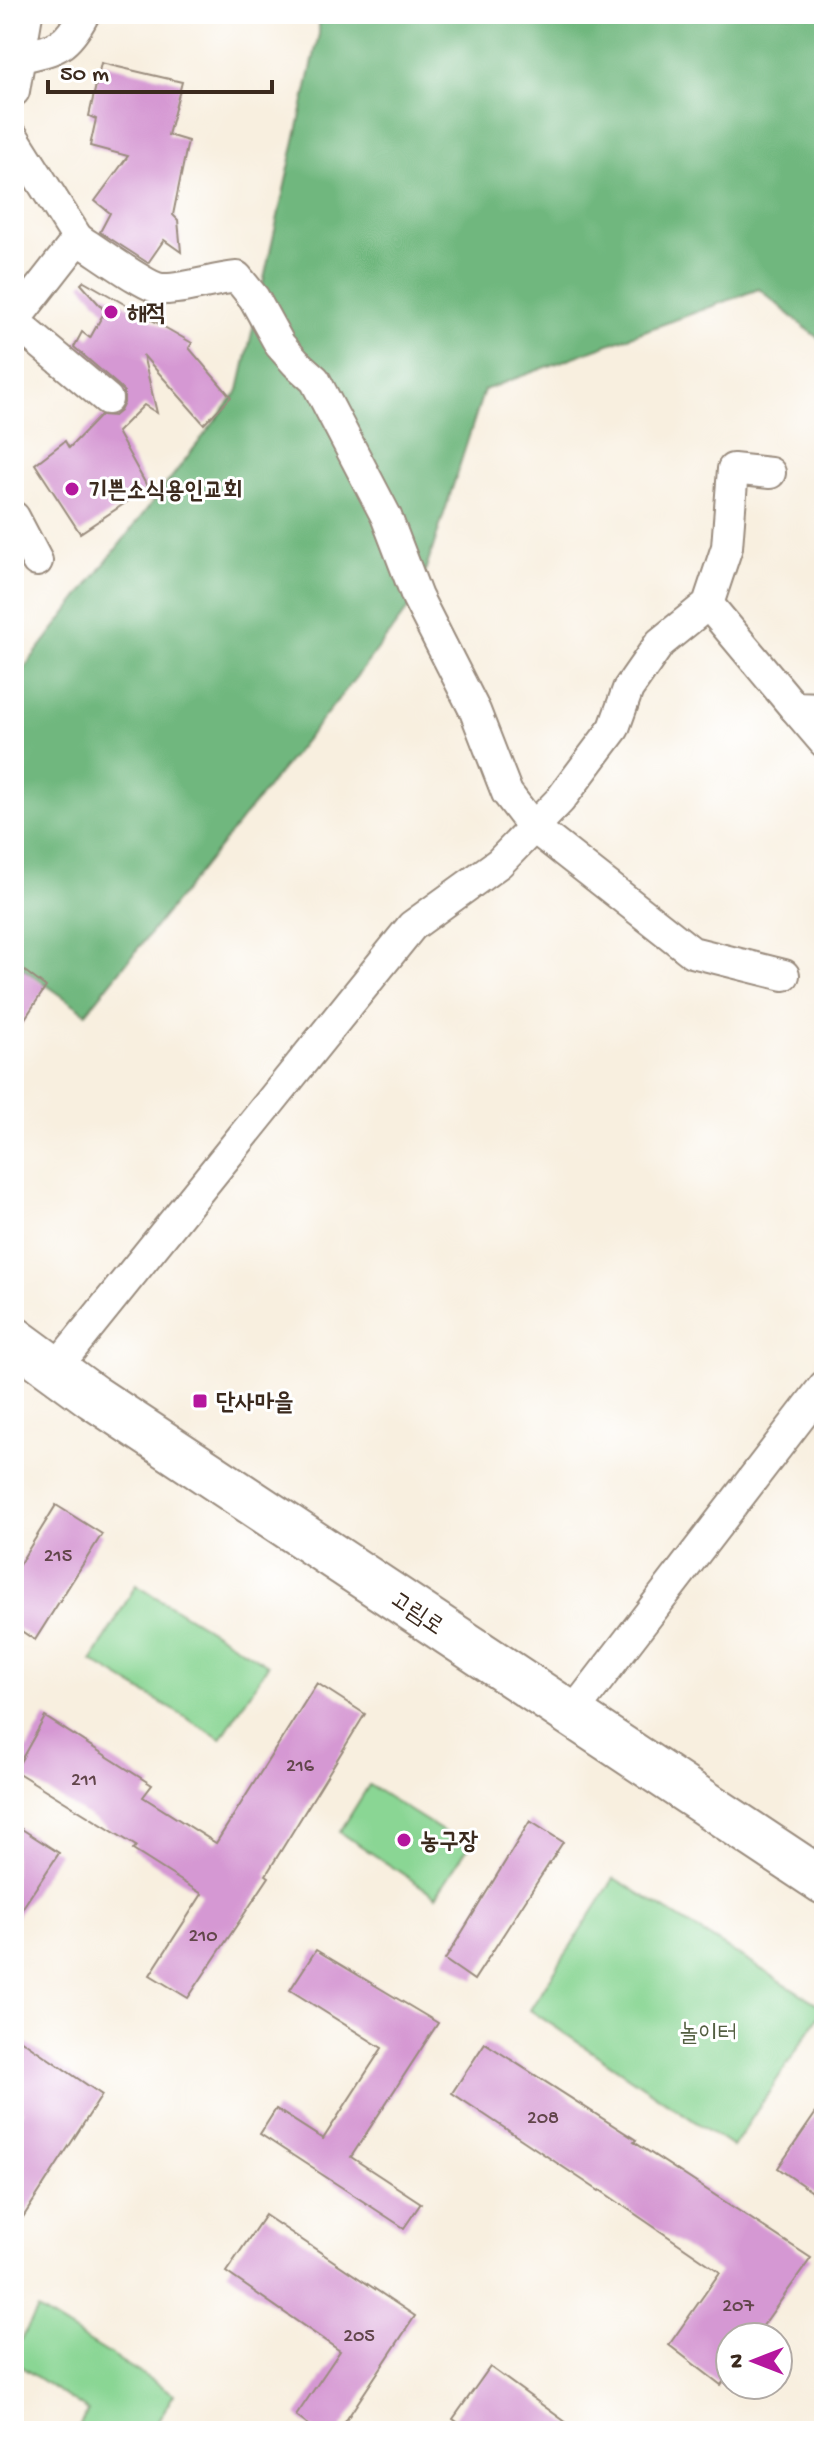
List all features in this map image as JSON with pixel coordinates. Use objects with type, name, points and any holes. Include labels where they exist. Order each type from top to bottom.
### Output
[{"type":"street","points":[[14,91],[27,14]]},
{"type":"street","points":[[21,57],[60,46],[84,14]]},
{"type":"street","points":[[14,138],[78,239],[161,290],[237,277],[254,298],[280,345],[315,380],[386,516],[417,597],[475,711],[507,793],[533,827],[692,952],[784,975]]},
{"type":"street","points":[[78,239],[14,321],[107,399]]},
{"type":"street","points":[[55,1369],[412,926],[499,863],[560,800],[614,728],[628,689],[660,643],[708,604],[727,547],[733,469],[770,473]]},
{"type":"street","points":[[14,517],[37,561]]},
{"type":"street","points":[[708,604],[809,708],[824,742]]},
{"type":"street","name":"고림로","points":[[14,1339],[93,1397],[824,1882]]},
{"type":"street","points":[[572,1714],[824,1386]]},
{"type":"green space","points":[[319,14],[824,14],[824,343],[759,289],[484,390],[417,597],[86,1013],[14,962],[14,681],[239,390],[319,34]]},
{"type":"green space","points":[[136,1585],[268,1665],[221,1739],[92,1661]]},
{"type":"green space","name":"농구장","points":[[369,1785],[468,1847],[436,1896],[340,1832]]},
{"type":"green space","name":"놀이터","points":[[614,1878],[824,2008],[733,2147],[530,2010]]},
{"type":"green space","points":[[38,2310],[174,2394],[152,2431],[76,2431],[88,2411],[14,2362],[14,2351]]},
{"type":"building","points":[[101,63],[182,82],[168,135],[188,141],[173,215],[178,220],[181,252],[164,240],[148,263],[100,232],[110,213],[95,201],[128,156],[90,146],[96,119],[89,116]]},
{"type":"building","points":[[84,281],[192,343],[189,348],[231,397],[204,424],[143,355],[157,413],[144,405],[117,432],[148,488],[80,533],[35,464],[65,441],[69,448],[101,415],[114,416],[124,403],[124,391],[74,347],[82,332],[90,338],[105,311],[81,284]]},
{"type":"building","points":[[14,963],[46,987],[14,1035]]},
{"type":"building","points":[[56,1505],[102,1534],[35,1640],[14,1626],[14,1573]]},
{"type":"building","points":[[317,1683],[365,1714],[266,1875],[269,1877],[188,1998],[150,1975],[202,1894],[133,1850],[136,1846],[15,1771],[45,1717],[152,1785],[143,1797],[216,1843]]},
{"type":"building","points":[[530,1821],[563,1842],[474,1980],[445,1960]]},
{"type":"building","points":[[14,1824],[59,1853],[14,1921]]},
{"type":"building","points":[[316,1950],[438,2023],[351,2157],[421,2203],[404,2228],[260,2134],[276,2109],[323,2139],[382,2048],[290,1990]]},
{"type":"building","points":[[14,2035],[102,2095],[14,2231],[14,2125],[23,2111],[14,2105]]},
{"type":"building","points":[[485,2043],[811,2258],[766,2321],[714,2321],[714,2380],[669,2345],[720,2272],[452,2093]]},
{"type":"building","points":[[824,2101],[824,2200],[778,2168]]},
{"type":"building","points":[[265,2215],[415,2316],[339,2431],[316,2431],[296,2416],[340,2351],[226,2272]]},
{"type":"building","points":[[490,2367],[578,2431],[470,2431],[453,2419]]},
{"type":"place","name":"해적","points":[[111,312]]},
{"type":"place","name":"기쁜소식용인교회","points":[[72,489]]},
{"type":"place","name":"단사마을","points":[[200,1401]]},
{"type":"place","name":"농구장","points":[[404,1840]]}]
